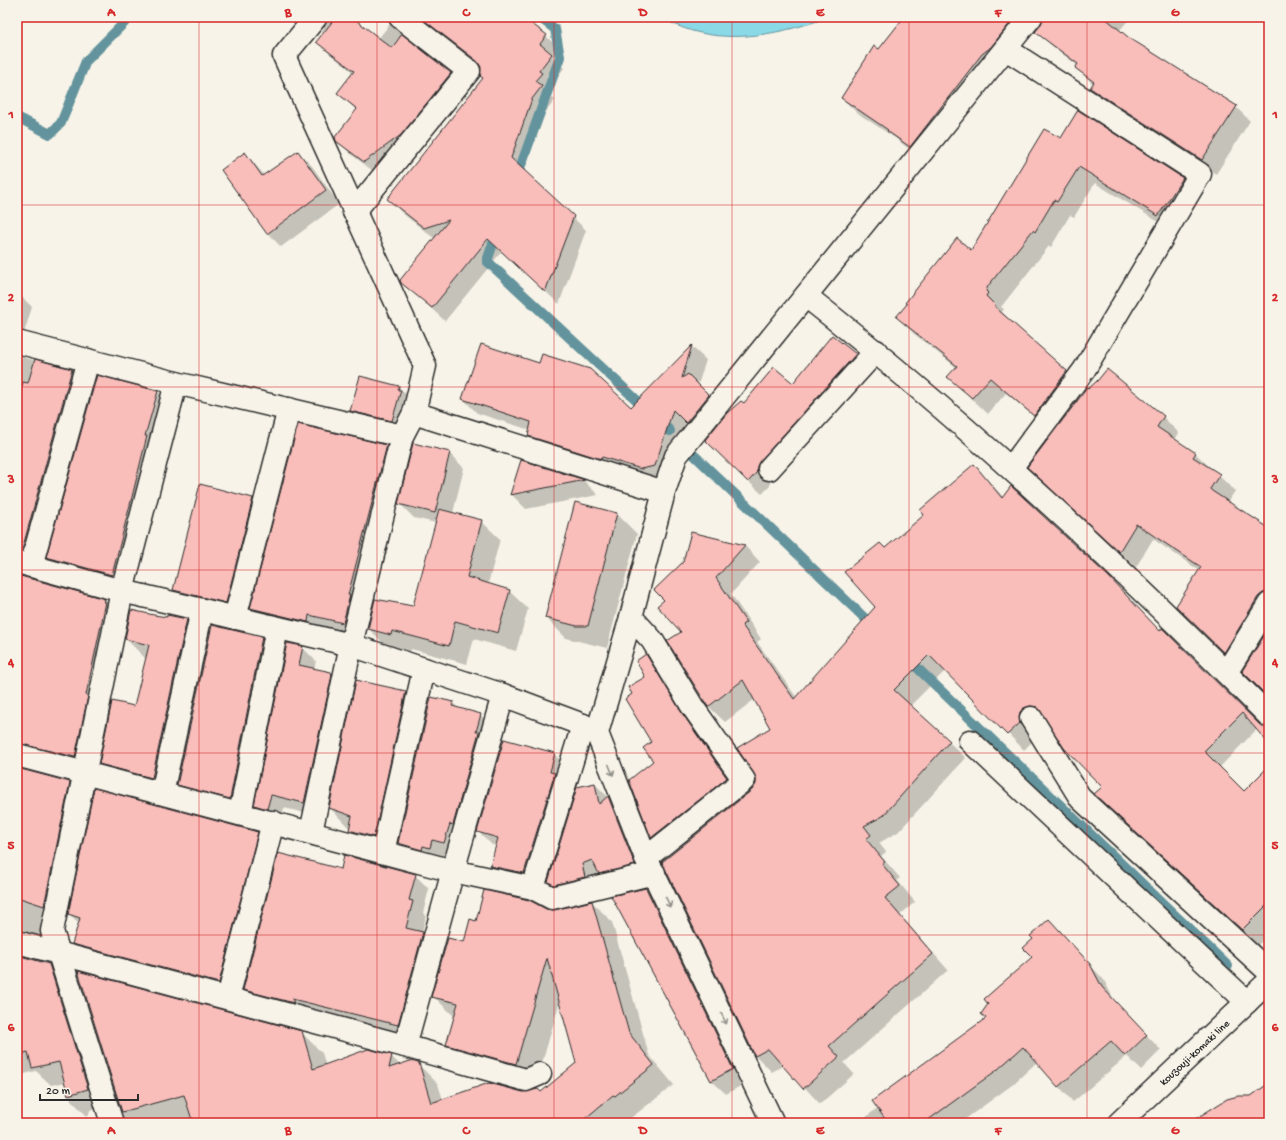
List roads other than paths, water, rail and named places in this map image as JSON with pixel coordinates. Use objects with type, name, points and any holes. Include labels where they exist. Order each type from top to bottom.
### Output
[{"type":"street","points":[[311,832],[351,645],[402,436],[414,413],[425,366],[284,56],[316,17]]},
{"type":"street","points":[[354,212],[469,71],[400,17]]},
{"type":"street","points":[[533,888],[631,617],[664,492],[676,456],[1031,17]]},
{"type":"street","points":[[1006,49],[1200,174],[1084,370],[1011,468]]},
{"type":"street","points":[[806,296],[876,351],[1011,468],[1226,673],[1269,716]]},
{"type":"street","points":[[17,342],[176,383],[402,436]]},
{"type":"street","points":[[769,469],[876,351]]},
{"type":"street","points":[[88,360],[24,564],[122,591],[351,645],[503,695],[590,729],[650,865],[773,1123]]},
{"type":"street","points":[[112,1123],[52,931],[122,591],[176,383]]},
{"type":"street","points":[[234,618],[289,409]]},
{"type":"street","points":[[414,413],[664,492]]},
{"type":"street","points":[[1226,673],[1269,604]]},
{"type":"street","points":[[162,793],[202,610]]},
{"type":"street","points":[[17,755],[311,832],[452,871],[533,888],[552,898],[650,865],[744,780],[692,706],[652,640],[631,617]]},
{"type":"street","points":[[240,814],[277,628]]},
{"type":"street","points":[[383,852],[424,669]]},
{"type":"street","points":[[405,1046],[452,871],[503,695]]},
{"type":"street","points":[[1031,718],[1081,799],[1269,972]]},
{"type":"street","points":[[970,741],[1247,1002]]},
{"type":"street","points":[[228,998],[273,822]]},
{"type":"street","points":[[17,942],[526,1080],[540,1074]]},
{"type":"street","name":"kouzouji-komaki line","points":[[1119,1123],[1269,981]]},
{"type":"water","points":[[661,17],[829,17],[788,30],[766,34],[723,36],[701,33],[681,27]]},
{"type":"waterway","points":[[17,117],[50,134],[61,123],[86,61],[130,17]]},
{"type":"waterway","points":[[516,179],[560,57],[555,29],[539,17]]},
{"type":"waterway","points":[[497,232],[487,261],[670,431]]},
{"type":"waterway","points":[[694,455],[874,627]]},
{"type":"waterway","points":[[908,659],[1228,966]]}]
